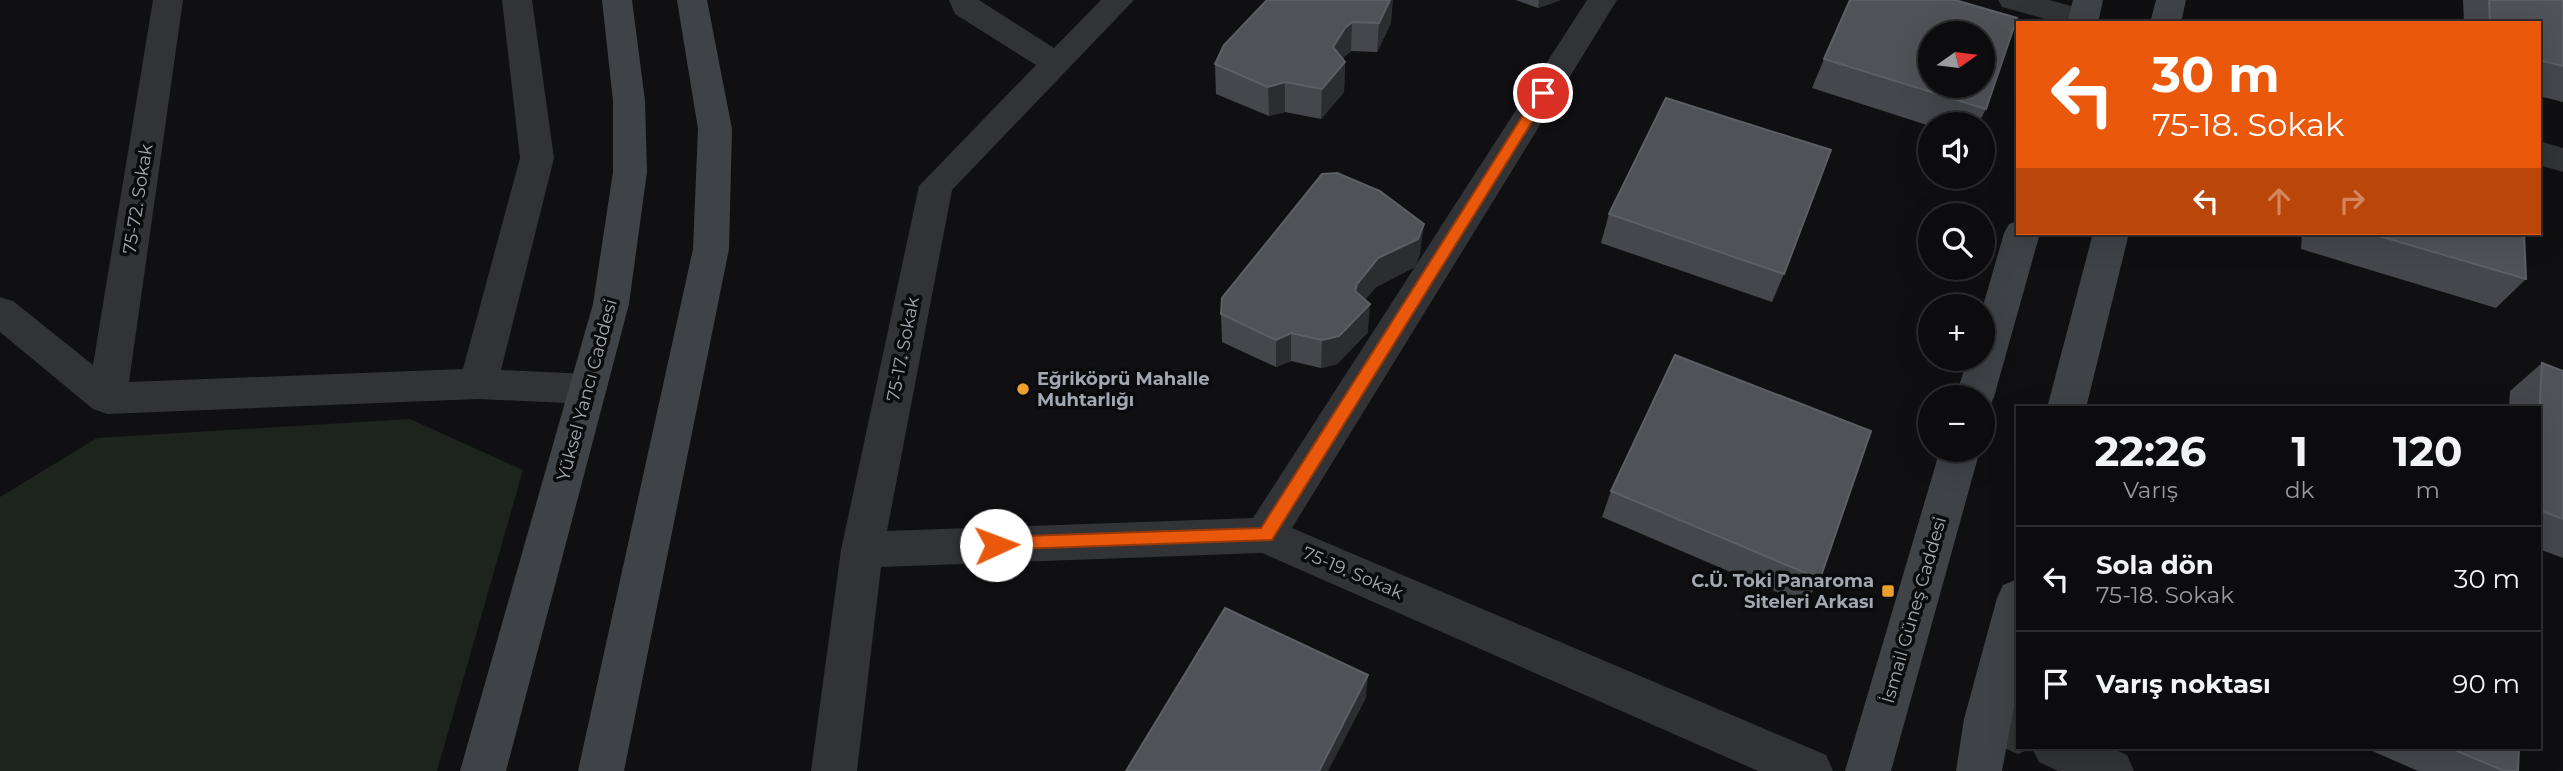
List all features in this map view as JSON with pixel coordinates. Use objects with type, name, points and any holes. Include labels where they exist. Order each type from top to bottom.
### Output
[{"type":"main road","name":"Yüksel Yancı Caddesi","points":[[483,771],[611,304],[630,172],[629,101],[617,0]]},
{"type":"main road","points":[[601,771],[711,248],[715,129],[692,0]]},
{"type":"main road","points":[[2166,21],[2171,0]]},
{"type":"main road","points":[[1978,385],[2021,235]]},
{"type":"main road","points":[[2067,406],[2110,235]]},
{"type":"main road","name":"İsmail Güneş Caddesi","points":[[1868,771],[1957,462]]},
{"type":"main road","points":[[1979,771],[2002,725],[2016,614]]},
{"type":"street","name":"75-72. Sokak","points":[[107,398],[168,0]]},
{"type":"street","points":[[478,384],[537,158],[517,0]]},
{"type":"street","points":[[964,0],[966,7],[1057,64]]},
{"type":"street","name":"75-17. Sokak","points":[[834,771],[862,550],[936,186],[1119,0]]},
{"type":"street","points":[[1265,535],[1602,0]]},
{"type":"street","points":[[2013,0],[2084,14]]},
{"type":"street","points":[[2541,154],[2563,160]]},
{"type":"street","points":[[0,311],[107,398],[478,384],[588,389]]},
{"type":"street","name":"75-19. Sokak","points":[[862,550],[1265,535],[1810,771]]},
{"type":"street","points":[[2060,749],[2112,771]]},
{"type":"shaded area","points":[[410,419],[523,470],[437,771],[0,771],[0,497],[97,438]]},
{"type":"building","points":[[1267,0],[1390,0],[1379,23],[1352,22],[1345,28],[1333,47],[1345,62],[1322,89],[1285,82],[1268,87],[1215,64],[1224,45]]},
{"type":"building","points":[[1850,0],[1955,0],[2017,18],[1995,83],[1995,21],[1918,21],[1918,88],[1824,59]]},
{"type":"building","points":[[2489,0],[2563,0],[2563,66],[2541,60],[2541,21],[2490,21]]},
{"type":"building","points":[[1666,98],[1831,150],[1784,274],[1609,214]]},
{"type":"building","points":[[1950,98],[1990,98],[1986,109]]},
{"type":"building","points":[[1337,173],[1380,191],[1424,224],[1418,239],[1378,258],[1357,284],[1355,291],[1370,304],[1339,336],[1322,340],[1291,333],[1276,340],[1221,314],[1222,298],[1322,174]]},
{"type":"building","points":[[2376,235],[2524,235],[2526,279]]},
{"type":"building","points":[[1675,355],[1871,431],[1820,579],[1611,491]]},
{"type":"building","points":[[2542,363],[2563,371],[2563,519],[2541,511]]},
{"type":"building","points":[[1225,608],[1368,675],[1319,771],[1126,771]]},
{"type":"building","points":[[2453,749],[2519,749],[2518,771],[2504,771]]},
{"type":"place","name":"Eğriköprü Mahalle Muhtarlığı","points":[[1023,389]]},
{"type":"place","name":"C.Ü. Toki Panaroma Siteleri Arkası","points":[[1888,591]]},
{"type":"route","points":[[996,545],[1265,535],[1543,93]]}]
